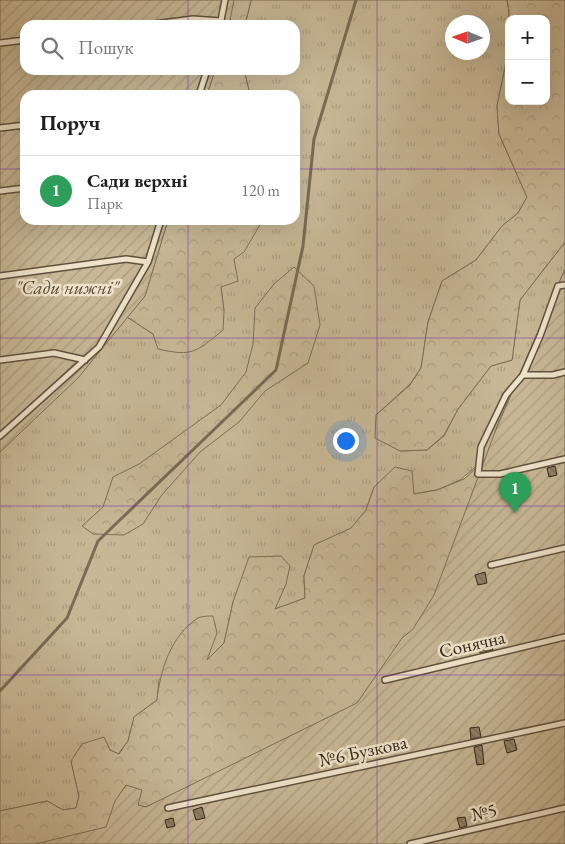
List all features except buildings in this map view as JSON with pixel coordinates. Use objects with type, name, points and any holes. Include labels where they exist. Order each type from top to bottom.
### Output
[{"type":"lane","points":[[221,20],[225,0]]},
{"type":"lane","points":[[185,20],[200,20]]},
{"type":"lane","points":[[0,43],[20,41]]},
{"type":"lane","points":[[201,90],[206,75]]},
{"type":"lane","points":[[0,128],[20,126]]},
{"type":"lane","points":[[0,191],[20,189]]},
{"type":"lane","points":[[0,436],[99,347],[148,262],[159,225]]},
{"type":"lane","points":[[0,276],[126,259],[148,262]]},
{"type":"lane","points":[[565,284],[558,286],[540,336],[522,375],[506,395],[481,447],[478,474],[500,474],[565,459]]},
{"type":"lane","points":[[0,360],[54,353],[85,360]]},
{"type":"lane","points":[[522,375],[553,375],[565,372]]},
{"type":"lane","points":[[491,565],[565,548]]},
{"type":"lane","name":"Сонячна","points":[[386,680],[565,637]]},
{"type":"lane","name":"№6 Бузкова","points":[[168,808],[565,723]]},
{"type":"lane","name":"№5","points":[[410,844],[565,808]]},
{"type":"green space","name":"\"Сади нижні\"","points":[[0,0],[234,0],[230,20],[20,20],[20,75],[213,75],[209,90],[20,90],[20,225],[166,225],[145,296],[78,378],[0,452]]},
{"type":"green space","points":[[190,0],[251,0],[246,20],[231,19]]},
{"type":"green space","points":[[251,0],[507,0],[509,15],[505,15],[505,67],[497,106],[499,134],[527,197],[518,213],[502,226],[476,260],[442,281],[428,322],[421,368],[410,384],[376,415],[400,451],[427,450],[444,436],[458,409],[491,366],[512,360],[520,300],[565,242],[565,269],[495,431],[495,451],[460,480],[437,490],[413,494],[412,471],[374,487],[366,510],[351,529],[314,546],[304,576],[305,598],[274,610],[286,584],[241,582],[233,602],[224,643],[206,661],[159,679],[157,700],[134,717],[128,741],[118,754],[110,750],[71,761],[79,796],[76,808],[63,810],[47,801],[0,811],[0,452],[77,378],[127,317],[153,334],[224,311],[221,287],[234,258],[259,225],[300,225],[300,90],[249,90],[245,75],[300,75],[300,20],[246,20]]},
{"type":"green space","points":[[507,0],[565,0],[565,242],[520,300],[512,360],[491,366],[458,409],[444,435],[427,450],[400,451],[375,438],[376,415],[410,385],[421,368],[428,322],[442,281],[476,260],[502,226],[518,213],[527,197],[499,134],[497,106],[505,67],[505,105],[550,105],[550,15],[509,15]]},
{"type":"green space","points":[[213,75],[245,75],[249,90],[209,90]]},
{"type":"green space","points":[[166,225],[260,225],[244,252],[234,259],[238,281],[221,287],[224,311],[223,330],[200,348],[187,352],[158,349],[153,334],[127,317],[145,296]]},
{"type":"green space","points":[[294,267],[314,286],[320,325],[308,363],[265,391],[239,422],[200,452],[161,496],[143,524],[124,535],[93,534],[82,526],[103,507],[113,477],[139,464],[221,405],[246,372],[253,344],[255,308],[274,284]]},
{"type":"green space","points":[[565,269],[565,844],[35,844],[106,827],[115,801],[126,785],[142,790],[138,805],[146,807],[357,703],[402,638],[413,629],[434,595],[495,432]]},
{"type":"green space","points":[[495,451],[418,681],[146,807],[138,805],[114,844],[0,844],[0,811],[47,801],[63,810],[76,808],[79,796],[71,761],[82,744],[104,737],[110,750],[119,754],[128,741],[134,717],[157,700],[168,654],[189,625],[200,617],[213,616],[217,633],[207,660],[224,643],[233,602],[249,557],[281,556],[290,566],[286,584],[275,609],[305,598],[304,576],[314,545],[351,528],[366,510],[374,487],[395,467],[412,471],[414,494],[437,490],[464,479]]},
{"type":"waterway","points":[[0,691],[67,618],[98,541],[276,370],[303,246],[314,139],[356,0]]},
{"type":"place","name":"Сади верхні","points":[[515,513]]}]
